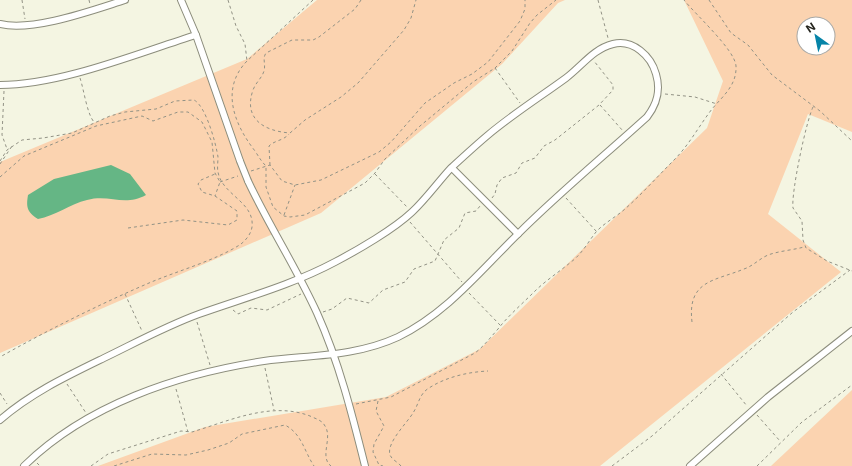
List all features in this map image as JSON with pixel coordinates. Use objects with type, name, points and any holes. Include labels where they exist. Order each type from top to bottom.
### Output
[{"type":"street","points":[[0,24],[26,25],[92,11],[125,0]]},
{"type":"street","points":[[181,0],[196,35],[248,181],[318,314],[334,355],[350,404],[365,466]]},
{"type":"street","points":[[2,85],[20,85],[78,72],[196,35]]},
{"type":"street","points":[[0,420],[11,410],[34,394],[63,378],[145,338],[195,315],[300,279],[334,263],[367,244],[412,212],[452,168],[490,133],[571,74],[590,56],[608,45],[623,43],[640,50],[647,56],[655,69],[658,81],[658,93],[655,106],[647,117],[518,234],[466,288],[425,323],[396,338],[334,355],[264,361],[212,372],[175,382],[107,407],[88,417],[52,440],[24,466]]},
{"type":"street","points":[[452,168],[518,234]]},
{"type":"street","points":[[690,466],[753,411],[852,331]]},
{"type":"path","points":[[22,0],[26,25]]},
{"type":"path","points":[[228,0],[236,26],[245,44],[247,61]]},
{"type":"path","points":[[313,0],[247,61],[238,71],[233,83],[232,96],[235,113],[242,134],[257,153],[259,160],[266,166],[266,187],[271,201],[277,212],[284,216],[297,217],[304,215],[365,182],[375,173],[385,159],[420,126],[473,82],[495,68],[512,51],[537,14],[556,0]]},
{"type":"path","points":[[290,133],[266,127],[253,117],[253,91],[264,71],[263,59],[266,53],[292,40],[313,40],[319,37],[355,9],[361,0]]},
{"type":"path","points":[[416,0],[411,18],[404,30],[358,83],[305,120],[285,139],[273,142],[269,146],[270,165],[282,181],[295,185],[321,180],[379,152],[391,142],[425,103],[454,83],[472,74],[488,62],[520,21],[525,9],[525,0]]},
{"type":"path","points":[[598,0],[609,39],[608,45]]},
{"type":"path","points":[[350,404],[391,397],[475,353],[491,339],[501,326],[548,279],[571,262],[581,252],[596,231],[625,208],[674,161],[686,147],[731,86],[736,73],[734,59],[726,45],[697,17],[684,0]]},
{"type":"path","points":[[709,0],[731,34],[748,45],[772,74],[852,141]]},
{"type":"path","points":[[318,314],[332,309],[347,298],[366,304],[372,302],[383,290],[405,282],[414,268],[435,261],[444,240],[459,228],[465,213],[476,211],[496,194],[497,185],[502,178],[516,173],[522,163],[535,158],[544,146],[555,140],[599,105],[612,92],[613,87],[590,56]]},
{"type":"path","points":[[495,68],[524,108]]},
{"type":"path","points":[[78,72],[87,99],[88,114],[94,122]]},
{"type":"path","points":[[2,85],[2,135],[7,150]]},
{"type":"path","points":[[658,93],[695,97],[717,104]]},
{"type":"path","points":[[0,177],[24,156],[65,140],[94,122],[125,112],[156,109],[175,101],[194,100],[200,105],[215,143],[218,173],[222,182],[226,189],[240,200],[250,212],[252,219],[251,234],[241,244],[214,257],[125,293],[41,334],[0,357]]},
{"type":"path","points":[[599,105],[626,136]]},
{"type":"path","points":[[813,107],[806,127],[793,205],[794,211],[802,221],[803,240],[806,247],[827,260],[851,271]]},
{"type":"path","points":[[80,132],[112,122],[142,116],[153,121],[178,112],[188,112],[202,122],[212,142],[215,173],[220,182],[216,196]]},
{"type":"path","points":[[0,161],[7,150],[22,140],[43,138],[85,128]]},
{"type":"path","points":[[0,164],[14,144]]},
{"type":"path","points":[[261,167],[270,165]]},
{"type":"path","points":[[128,228],[183,220],[228,225],[235,222],[237,220],[237,211],[216,196],[202,192],[198,184],[201,180],[215,173]]},
{"type":"path","points":[[375,173],[412,212]]},
{"type":"path","points":[[284,216],[295,185]]},
{"type":"path","points":[[562,193],[596,231]]},
{"type":"path","points":[[406,217],[466,288],[501,326]]},
{"type":"path","points":[[692,322],[694,298],[702,286],[721,276],[746,268],[770,254],[806,247]]},
{"type":"path","points":[[612,466],[652,436],[793,312],[851,271]]},
{"type":"path","points":[[228,304],[235,313],[251,308],[267,310],[307,291]]},
{"type":"path","points":[[125,293],[145,338]]},
{"type":"path","points":[[195,315],[212,372]]},
{"type":"path","points":[[264,361],[274,411]]},
{"type":"path","points":[[400,466],[391,457],[390,450],[401,427],[413,413],[425,391],[452,377],[488,371]]},
{"type":"path","points":[[721,374],[780,442]]},
{"type":"path","points":[[63,378],[88,417]]},
{"type":"path","points":[[175,382],[188,432]]},
{"type":"path","points":[[757,466],[802,422],[852,385]]},
{"type":"path","points":[[0,393],[11,410]]},
{"type":"path","points":[[379,400],[376,411],[384,426],[376,437],[374,452],[379,465],[383,466]]},
{"type":"path","points":[[91,466],[108,454],[181,431],[192,432],[258,412],[281,410],[304,414],[319,420],[328,431],[329,438],[326,458],[328,464],[331,466]]},
{"type":"path","points":[[114,466],[152,454],[186,455],[208,450],[229,443],[242,434],[284,425],[293,429],[299,436],[314,466]]},
{"type":"shaded area","points":[[317,0],[565,0],[558,3],[502,64],[321,213],[0,353],[0,162],[247,59]]},
{"type":"shaded area","points":[[684,0],[852,0],[852,132],[808,114],[768,214],[841,272],[600,466],[98,466],[205,427],[386,397],[480,349],[707,128],[723,81]]},
{"type":"shaded area","points":[[111,165],[130,174],[146,195],[131,200],[103,198],[87,200],[38,219],[29,211],[27,206],[28,195],[54,179]]},
{"type":"shaded area","points":[[852,390],[852,466],[771,466]]}]
